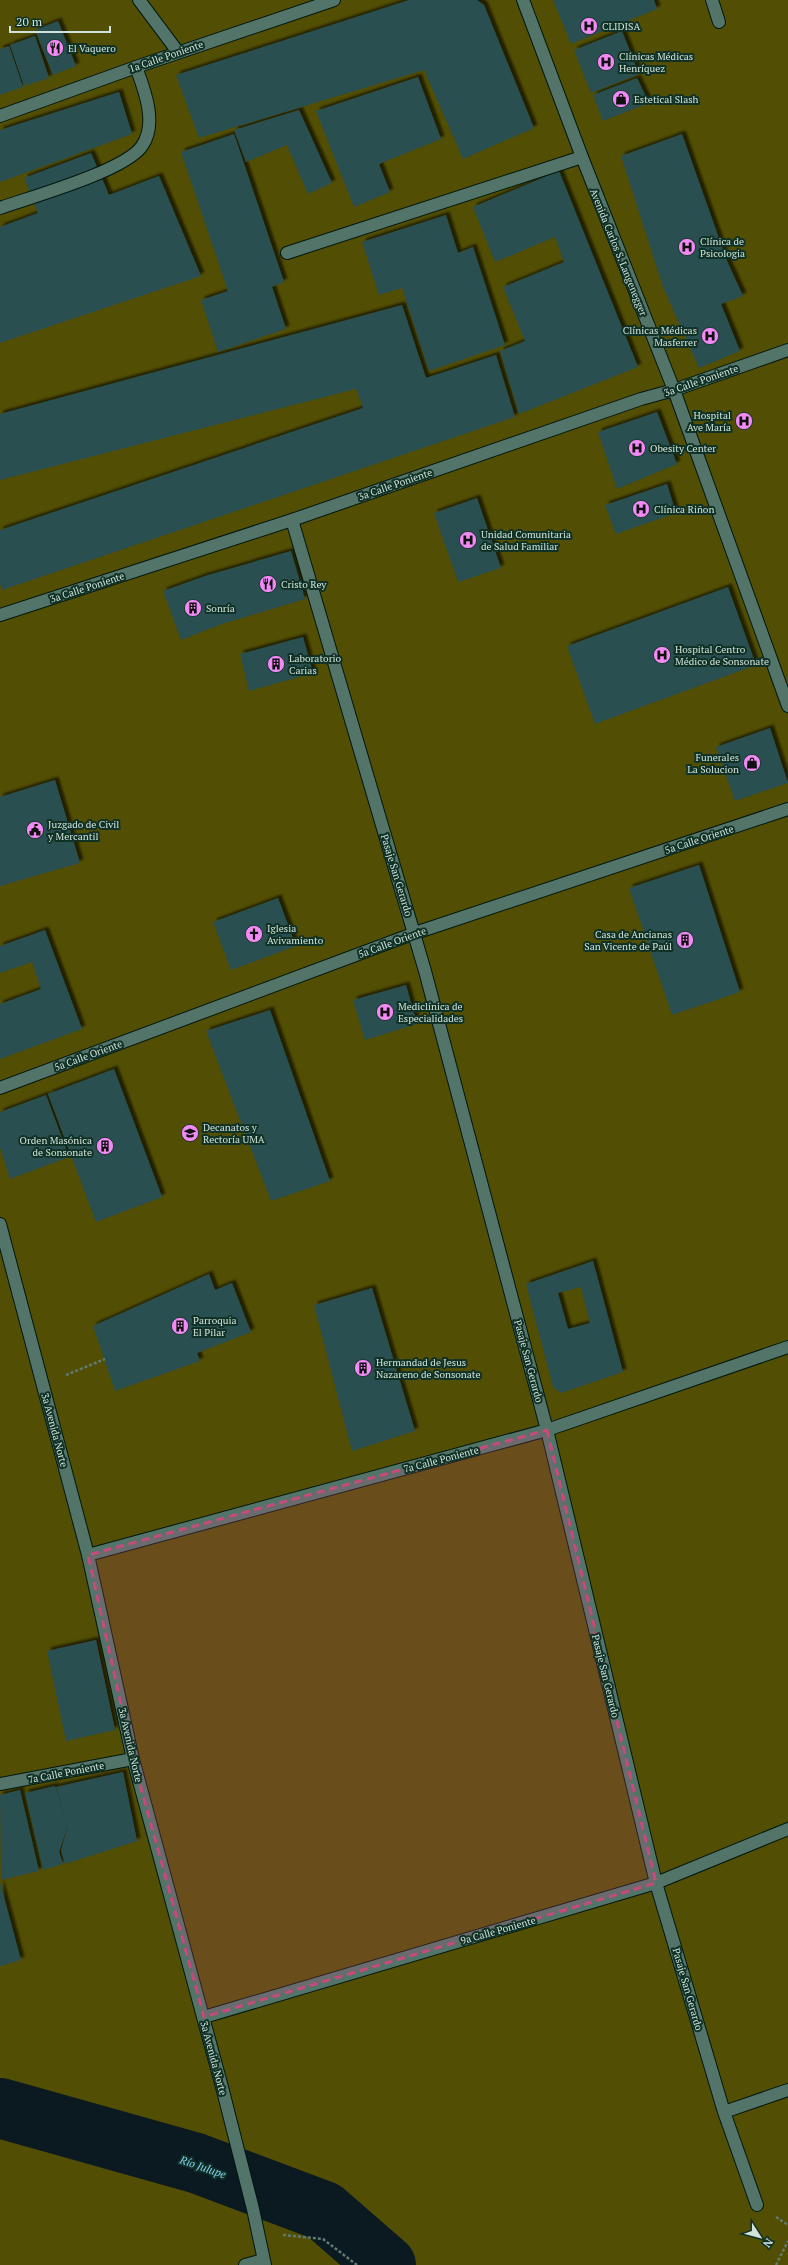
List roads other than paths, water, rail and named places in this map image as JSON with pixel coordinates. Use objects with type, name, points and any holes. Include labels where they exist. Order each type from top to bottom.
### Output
[{"type":"street","points":[[139,0],[178,52]]},
{"type":"street","name":"1a Calle Poniente","points":[[0,116],[178,52],[334,0]]},
{"type":"street","name":"Avenida Carlos S. Langenegger","points":[[523,0],[582,157],[674,390],[788,706]]},
{"type":"street","points":[[712,0],[719,22]]},
{"type":"street","points":[[0,208],[110,169],[142,146],[148,130],[149,107],[136,67]]},
{"type":"street","points":[[287,253],[582,157]]},
{"type":"street","name":"3a Calle Poniente","points":[[0,615],[292,520],[788,350]]},
{"type":"street","name":"Pasaje San Gerardo","points":[[292,520],[415,933],[547,1430],[656,1883],[724,2112],[757,2205]]},
{"type":"street","name":"5a Calle Oriente","points":[[0,1088],[415,933],[788,810]]},
{"type":"street","name":"3a Avenida Norte","points":[[0,1224],[88,1554],[133,1759],[204,2017],[253,2209],[264,2262]]},
{"type":"street","name":"7a Calle Poniente","points":[[88,1554],[547,1430],[788,1347]]},
{"type":"street","name":"7a Calle Poniente","points":[[0,1784],[133,1759]]},
{"type":"street","name":"9a Calle Poniente","points":[[204,2017],[656,1883],[788,1829]]},
{"type":"street","points":[[724,2112],[788,2090]]},
{"type":"street","points":[[245,2265],[264,2262]]},
{"type":"waterway","name":"Río Julupe","points":[[0,2108],[196,2163],[324,2211],[386,2265]]},
{"type":"place","name":"CLIDISA","points":[[589,26]]},
{"type":"place","name":"El Vaquero","points":[[55,48]]},
{"type":"place","name":"Clínicas Médicas Henríquez","points":[[606,62]]},
{"type":"place","name":"Estetical Slash","points":[[621,99]]},
{"type":"place","name":"Clínica de Psicologia","points":[[687,247]]},
{"type":"place","name":"Clínicas Médicas Masferrer","points":[[710,336]]},
{"type":"place","name":"Hospital Ave María","points":[[744,421]]},
{"type":"place","name":"Obesity Center","points":[[637,448]]},
{"type":"place","name":"Clínica Riñon","points":[[641,509]]},
{"type":"place","name":"Unidad Comunitaria de Salud Familiar","points":[[468,540]]},
{"type":"place","name":"Cristo Rey","points":[[268,584]]},
{"type":"place","name":"Sonría","points":[[193,608]]},
{"type":"place","name":"Hospital Centro Médico de Sonsonate","points":[[662,655]]},
{"type":"place","name":"Laboratorio Carias","points":[[276,664]]},
{"type":"place","name":"Funerales La Solucion","points":[[752,763]]},
{"type":"place","name":"Juzgado de Civil y Mercantil","points":[[35,830]]},
{"type":"place","name":"Iglesia Avivamiento","points":[[254,934]]},
{"type":"place","name":"Casa de Ancianas San Vicente de Paúl","points":[[685,940]]},
{"type":"place","name":"Mediclínica de Especialidades","points":[[385,1012]]},
{"type":"place","name":"Decanatos y Rectoría UMA","points":[[190,1133]]},
{"type":"place","name":"Orden Masónica de Sonsonate","points":[[105,1146]]},
{"type":"place","name":"Parroquia El Pilar","points":[[180,1326]]},
{"type":"place","name":"Hermandad de Jesus Nazareno de Sonsonate","points":[[363,1368]]}]
